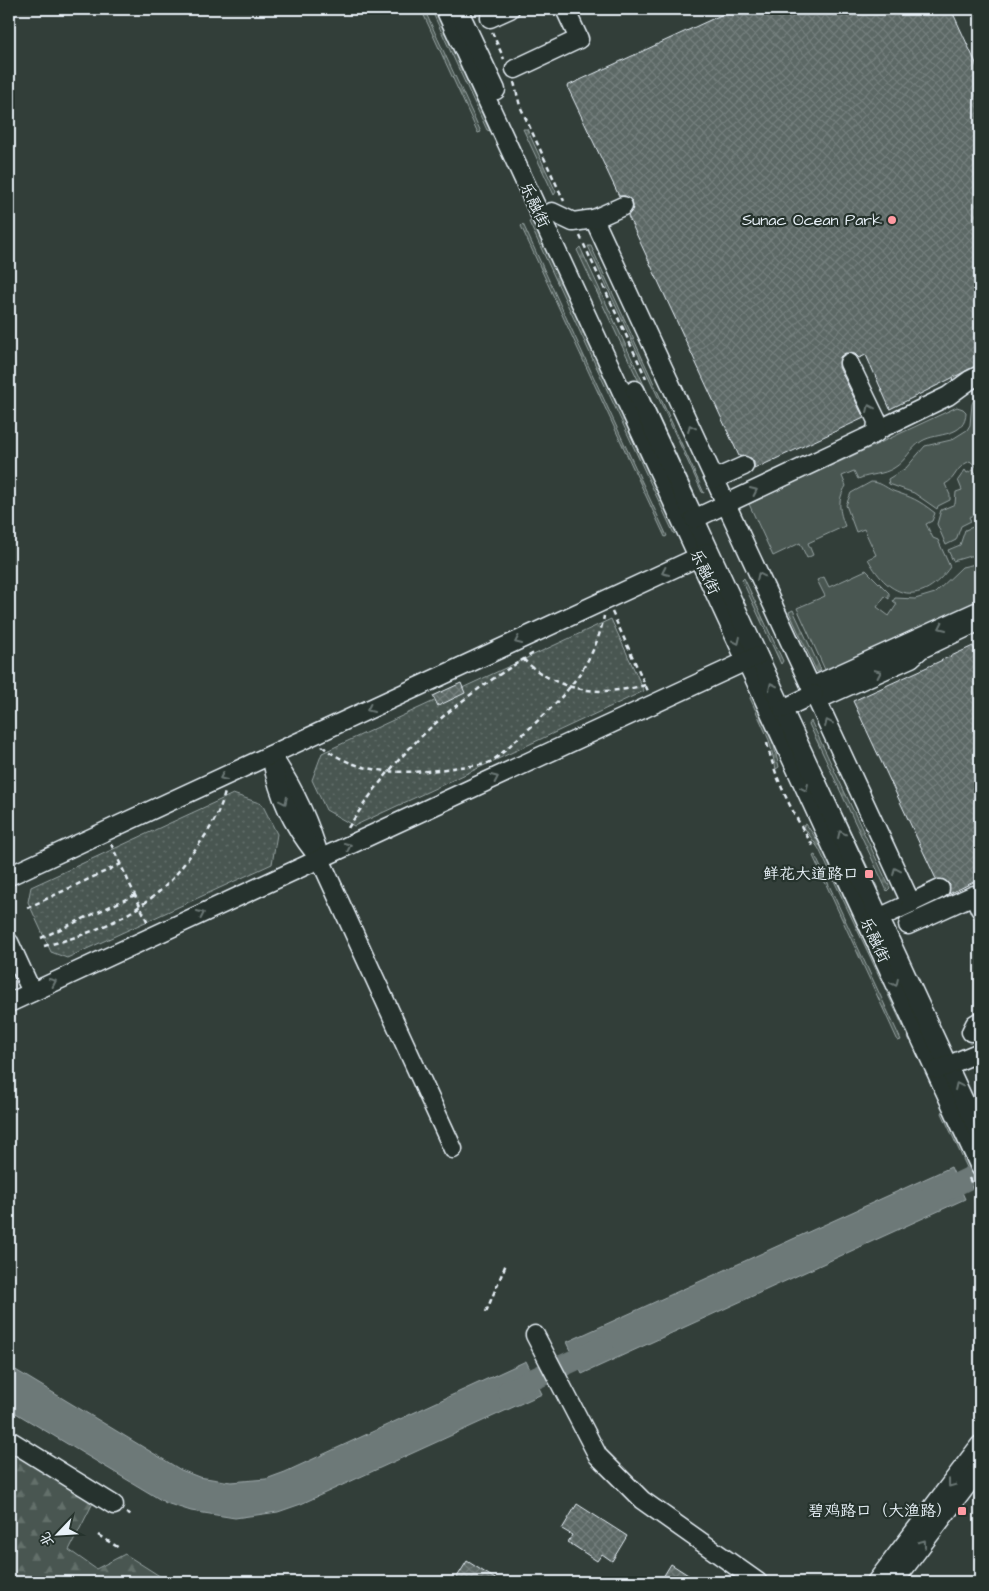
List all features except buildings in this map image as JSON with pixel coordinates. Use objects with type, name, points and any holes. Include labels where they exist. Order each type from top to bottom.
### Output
[{"type":"street","name":"乐融街","points":[[445,9],[704,554],[942,1069],[975,1134],[980,1167]]},
{"type":"street","name":"乐融街","points":[[458,9],[694,520],[704,554]]},
{"type":"street","points":[[490,18],[510,9]]},
{"type":"street","points":[[514,70],[579,39],[565,9]]},
{"type":"street","points":[[552,212],[573,222],[594,219],[623,206]]},
{"type":"street","points":[[594,219],[911,903]]},
{"type":"street","points":[[849,363],[877,421],[878,430]]},
{"type":"street","points":[[694,520],[873,436],[878,430],[948,396],[980,375]]},
{"type":"street","points":[[715,479],[744,466]]},
{"type":"street","points":[[9,876],[704,554]]},
{"type":"street","points":[[783,709],[976,612],[980,621],[921,649],[911,658],[814,694]]},
{"type":"street","name":"乐融街","points":[[752,658],[783,709],[874,921]]},
{"type":"street","points":[[9,1003],[752,658]]},
{"type":"street","points":[[271,754],[277,788],[298,832],[320,859],[453,1149]]},
{"type":"street","points":[[874,921],[940,889]]},
{"type":"street","points":[[908,925],[974,895],[980,908]]},
{"type":"street","points":[[9,942],[32,992]]},
{"type":"street","points":[[942,1069],[980,1052]]},
{"type":"street","points":[[535,1335],[598,1456],[642,1500],[758,1582]]},
{"type":"street","points":[[9,1440],[114,1505]]},
{"type":"street","points":[[876,1582],[980,1445]]},
{"type":"street","points":[[894,1582],[980,1468]]},
{"type":"path","points":[[607,600],[654,704]]},
{"type":"path","points":[[311,736],[325,748],[342,758],[362,766],[388,771],[430,771],[489,763],[531,728],[570,689],[584,669],[600,633],[607,600]]},
{"type":"path","points":[[348,828],[388,771],[413,743],[462,700],[532,654],[524,638]]},
{"type":"path","points":[[523,659],[532,668],[570,689],[612,691],[645,685]]},
{"type":"path","points":[[44,946],[87,934],[110,923],[161,890],[211,828],[220,811],[230,773]]},
{"type":"path","points":[[106,831],[154,936]]},
{"type":"path","points":[[27,908],[121,864]]},
{"type":"path","points":[[41,938],[135,895]]},
{"type":"path","points":[[486,1312],[506,1264]]},
{"type":"path","points":[[98,1535],[121,1549]]},
{"type":"green space","points":[[421,9],[424,9],[481,132],[478,133]]},
{"type":"green space","points":[[431,9],[435,9],[490,131],[487,130]]},
{"type":"green space","points":[[523,129],[527,129],[556,192],[554,195]]},
{"type":"green space","points":[[532,220],[676,531],[674,534],[529,222]]},
{"type":"green space","points":[[523,224],[667,536],[665,537],[521,226]]},
{"type":"green space","points":[[588,246],[591,246],[704,493],[702,492]]},
{"type":"green space","points":[[580,247],[696,497],[694,499],[577,250]]},
{"type":"green space","points":[[980,385],[980,470],[970,461],[961,467],[952,479],[945,484],[950,500],[938,506],[937,509],[914,493],[889,484],[888,479],[906,468],[925,446],[951,440],[967,430],[970,425],[972,404]]},
{"type":"green space","points":[[957,407],[966,412],[965,420],[961,426],[950,433],[922,441],[894,468],[858,479],[854,471],[842,476],[846,486],[841,496],[840,506],[845,526],[808,543],[813,555],[807,558],[800,543],[773,556],[749,504]]},
{"type":"green space","points":[[965,470],[967,473],[973,470],[980,477],[980,512],[969,517],[971,521],[961,526],[956,540],[946,545],[937,524],[941,510],[955,504],[956,492],[962,490],[958,480]]},
{"type":"green space","points":[[871,482],[915,499],[935,513],[932,521],[926,524],[933,538],[938,540],[950,567],[939,580],[928,588],[918,592],[907,593],[896,590],[886,583],[868,559],[876,555],[864,529],[856,532],[846,505],[851,493]]},
{"type":"green space","points":[[973,527],[975,531],[980,529],[980,556],[970,556],[953,561],[948,550],[960,545],[965,530]]},
{"type":"green space","points":[[980,563],[980,601],[826,672],[797,608],[825,596],[817,580],[824,577],[829,587],[866,570],[889,593],[889,599],[885,596],[877,607],[889,616],[897,604],[893,601],[895,598],[915,599],[935,593],[962,567]]},
{"type":"green space","points":[[744,578],[783,661],[781,664],[742,580]]},
{"type":"green space","points":[[793,610],[821,670],[817,672],[789,612]]},
{"type":"green space","points":[[611,619],[644,691],[354,826],[326,810],[312,780],[322,753]]},
{"type":"green space","points":[[752,695],[771,733],[779,767],[776,769],[769,740],[750,698]]},
{"type":"green space","points":[[811,721],[890,888],[887,891],[809,724]]},
{"type":"green space","points":[[800,725],[881,895],[878,898],[798,726]]},
{"type":"green space","points":[[233,794],[262,804],[277,834],[272,864],[67,958],[51,952],[28,902],[31,887]]},
{"type":"green space","points":[[806,824],[827,854],[912,1040],[910,1041],[819,849],[803,826]]},
{"type":"green space","points":[[815,855],[901,1040],[898,1041],[813,856]]},
{"type":"green space","points":[[944,1110],[980,1184],[980,1196],[942,1113]]},
{"type":"green space","points":[[9,1446],[95,1499],[69,1550],[96,1569],[125,1554],[169,1582],[21,1582],[9,1574]]},
{"type":"shaded area","points":[[951,1167],[965,1199],[582,1374],[567,1342]]},
{"type":"shaded area","points":[[526,1361],[542,1394],[301,1504],[278,1512],[235,1518],[191,1511],[166,1503],[9,1409],[9,1366],[181,1470],[199,1477],[231,1482],[266,1479]]},
{"type":"waterway","points":[[930,1197],[980,1173]]},
{"type":"waterway","points":[[508,1391],[603,1347]]},
{"type":"place","name":"Sunac Ocean Park","points":[[892,220]]},
{"type":"place","name":"鲜花大道路口","points":[[869,874]]},
{"type":"place","name":"碧鸡路口（大渔路）","points":[[962,1511]]}]
